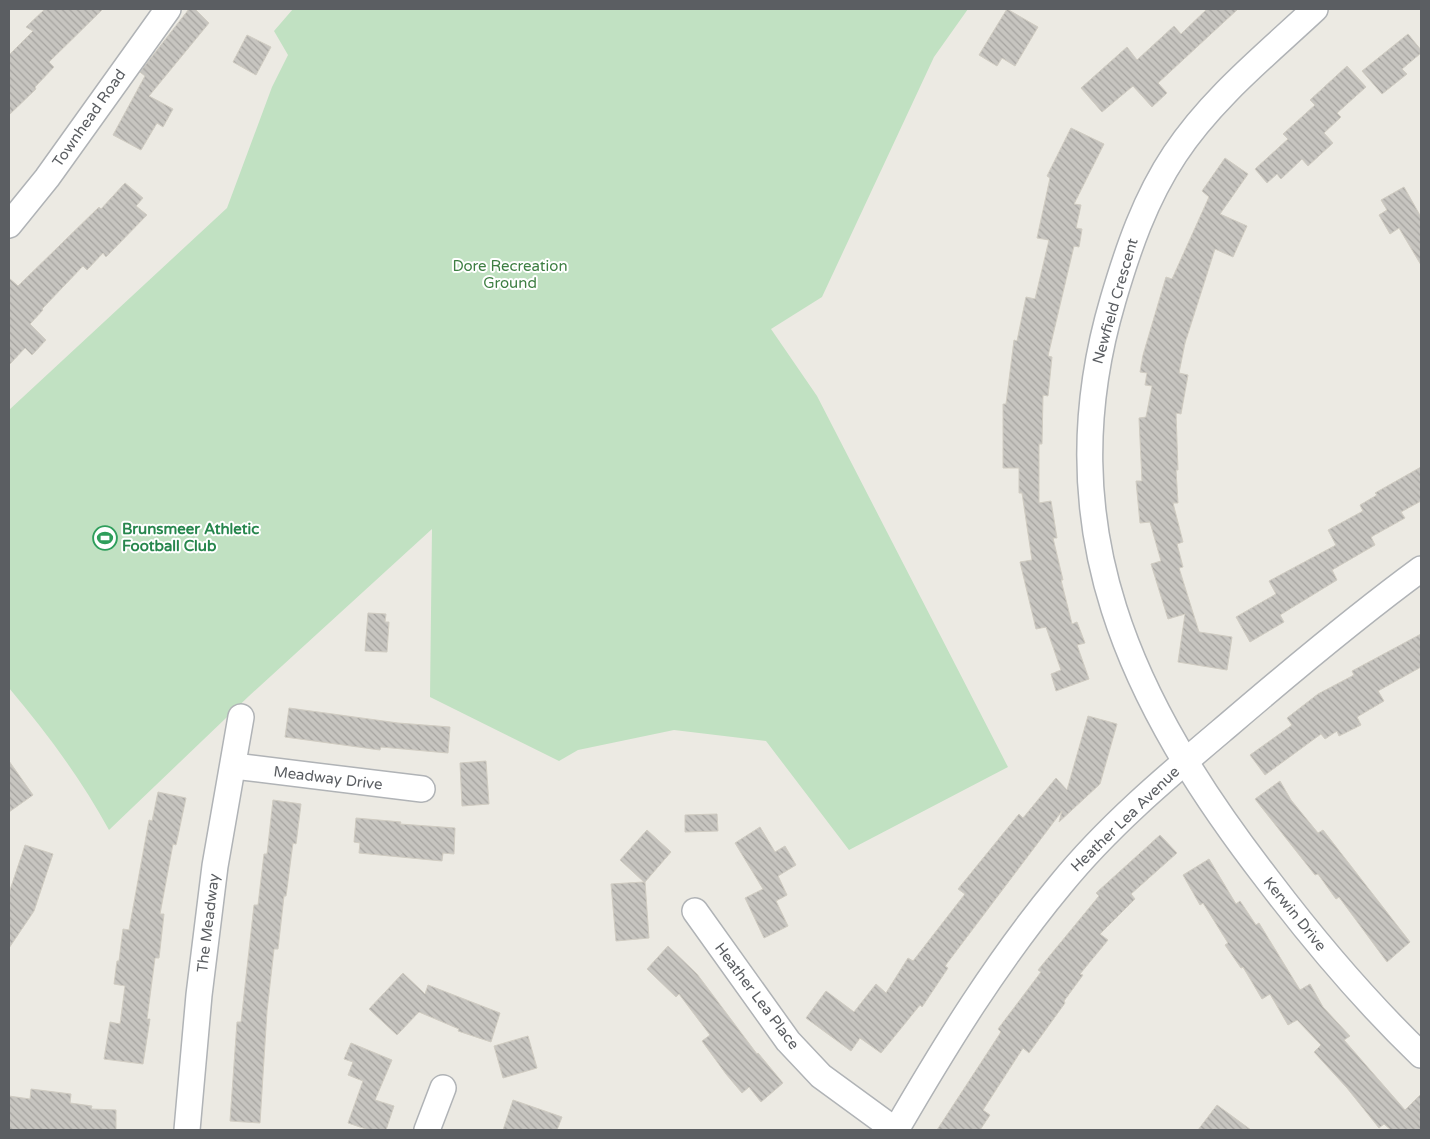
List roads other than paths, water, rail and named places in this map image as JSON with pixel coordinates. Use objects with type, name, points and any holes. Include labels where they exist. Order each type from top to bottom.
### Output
[{"type":"street","name":"Townhead Road","points":[[9,225],[46,178],[168,9]]},
{"type":"street","name":"Newfield Crescent","points":[[1184,762],[1163,726],[1126,644],[1101,568],[1095,531],[1090,464],[1091,404],[1096,364],[1114,297],[1136,228],[1170,160],[1202,117],[1315,9]]},
{"type":"street","name":"Heather Lea Avenue","points":[[896,1130],[971,1006],[1043,907],[1109,831],[1184,762],[1305,659],[1421,569]]},
{"type":"street","name":"The Meadway","points":[[187,1130],[199,995],[215,866],[234,766],[241,716]]},
{"type":"street","name":"Kerwin Drive","points":[[1184,762],[1242,847],[1294,914],[1348,979],[1421,1055]]},
{"type":"street","name":"Meadway Drive","points":[[234,766],[422,789]]},
{"type":"street","name":"Heather Lea Place","points":[[695,912],[788,1041],[821,1076],[896,1130]]},
{"type":"street","points":[[427,1130],[443,1088]]},
{"type":"place","name":"Brunsmeer Athletic Football Club","points":[[105,538]]},
{"type":"park label","name":"Dore Recreation Ground","points":[[510,274]]}]
